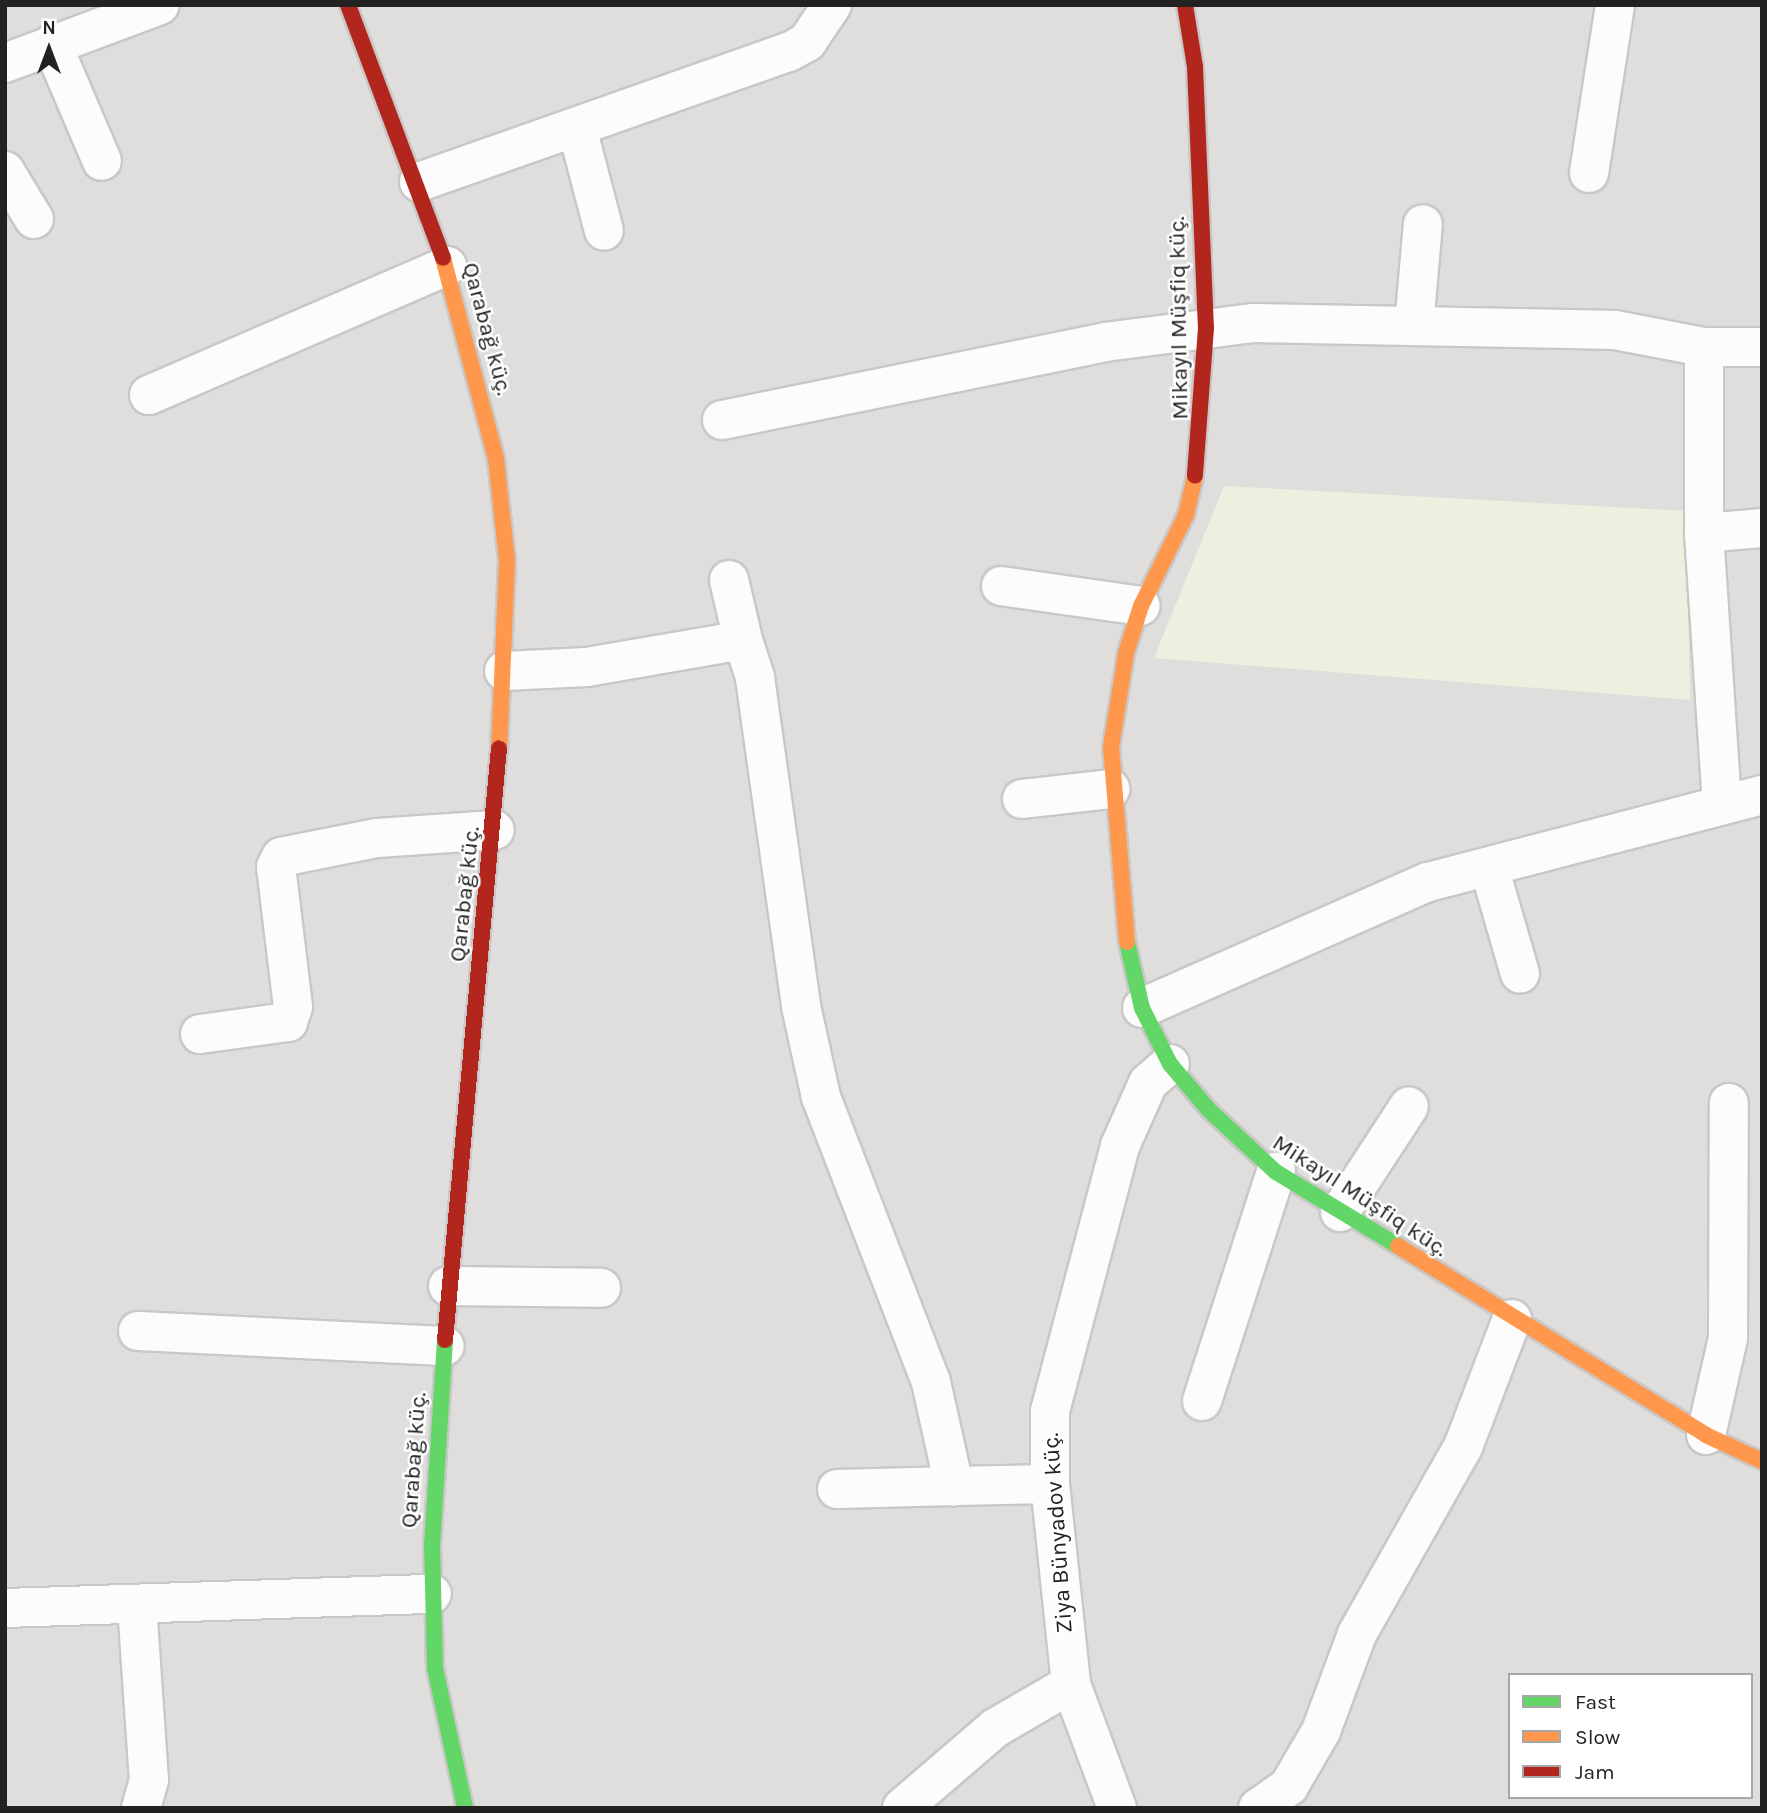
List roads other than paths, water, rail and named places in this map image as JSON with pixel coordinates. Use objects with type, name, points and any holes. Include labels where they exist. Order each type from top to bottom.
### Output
[{"type":"street","points":[[5,63],[160,5]]},
{"type":"street","name":"Qarabağ küç.","points":[[348,5],[419,182],[447,266],[496,459],[507,561],[495,830],[448,1286],[432,1594],[435,1668],[465,1808]]},
{"type":"street","points":[[419,182],[789,52],[807,42],[832,5]]},
{"type":"street","name":"Mikayıl Müşfiq küç.","points":[[1185,5],[1195,67],[1206,328],[1196,482],[1141,606],[1117,695],[1110,789],[1120,911],[1142,1008],[1170,1064],[1209,1110],[1276,1172],[1512,1319],[1706,1435],[1762,1461]]},
{"type":"street","points":[[1589,173],[1615,5]]},
{"type":"street","points":[[52,44],[102,161]]},
{"type":"street","points":[[577,128],[604,231]]},
{"type":"street","points":[[5,171],[34,219]]},
{"type":"street","points":[[1414,326],[1423,224]]},
{"type":"street","points":[[149,395],[447,266]]},
{"type":"street","points":[[722,420],[1206,328],[1414,326],[1615,330],[1704,347],[1762,347]]},
{"type":"street","points":[[1704,347],[1704,533],[1721,801]]},
{"type":"street","points":[[1704,533],[1762,528]]},
{"type":"street","points":[[729,580],[757,690],[801,1006],[821,1097],[932,1382],[954,1486]]},
{"type":"street","points":[[1001,586],[1141,606]]},
{"type":"street","points":[[504,671],[587,667],[743,640]]},
{"type":"street","points":[[1022,799],[1110,789]]},
{"type":"street","points":[[1142,1008],[1383,898],[1721,801],[1762,795]]},
{"type":"street","points":[[200,1034],[288,1022],[293,1007],[276,867],[281,857],[377,838],[495,830]]},
{"type":"street","points":[[1489,867],[1520,974]]},
{"type":"street","name":"Ziya Bünyadov küç.","points":[[1117,1808],[1072,1684],[1050,1484],[1050,1411],[1057,1374],[1120,1146],[1149,1083],[1170,1064]]},
{"type":"street","points":[[1706,1435],[1728,1338],[1729,1103]]},
{"type":"street","points":[[1340,1212],[1409,1106]]},
{"type":"street","points":[[1202,1401],[1276,1172]]},
{"type":"street","points":[[448,1286],[601,1288]]},
{"type":"street","points":[[1258,1808],[1289,1786],[1321,1731],[1357,1634],[1463,1447],[1512,1319]]},
{"type":"street","points":[[138,1331],[444,1346]]},
{"type":"street","points":[[837,1489],[1050,1484]]},
{"type":"street","points":[[5,1608],[432,1594]]},
{"type":"street","points":[[137,1605],[149,1780],[141,1808]]},
{"type":"street","points":[[902,1808],[995,1728],[1072,1684]]}]
